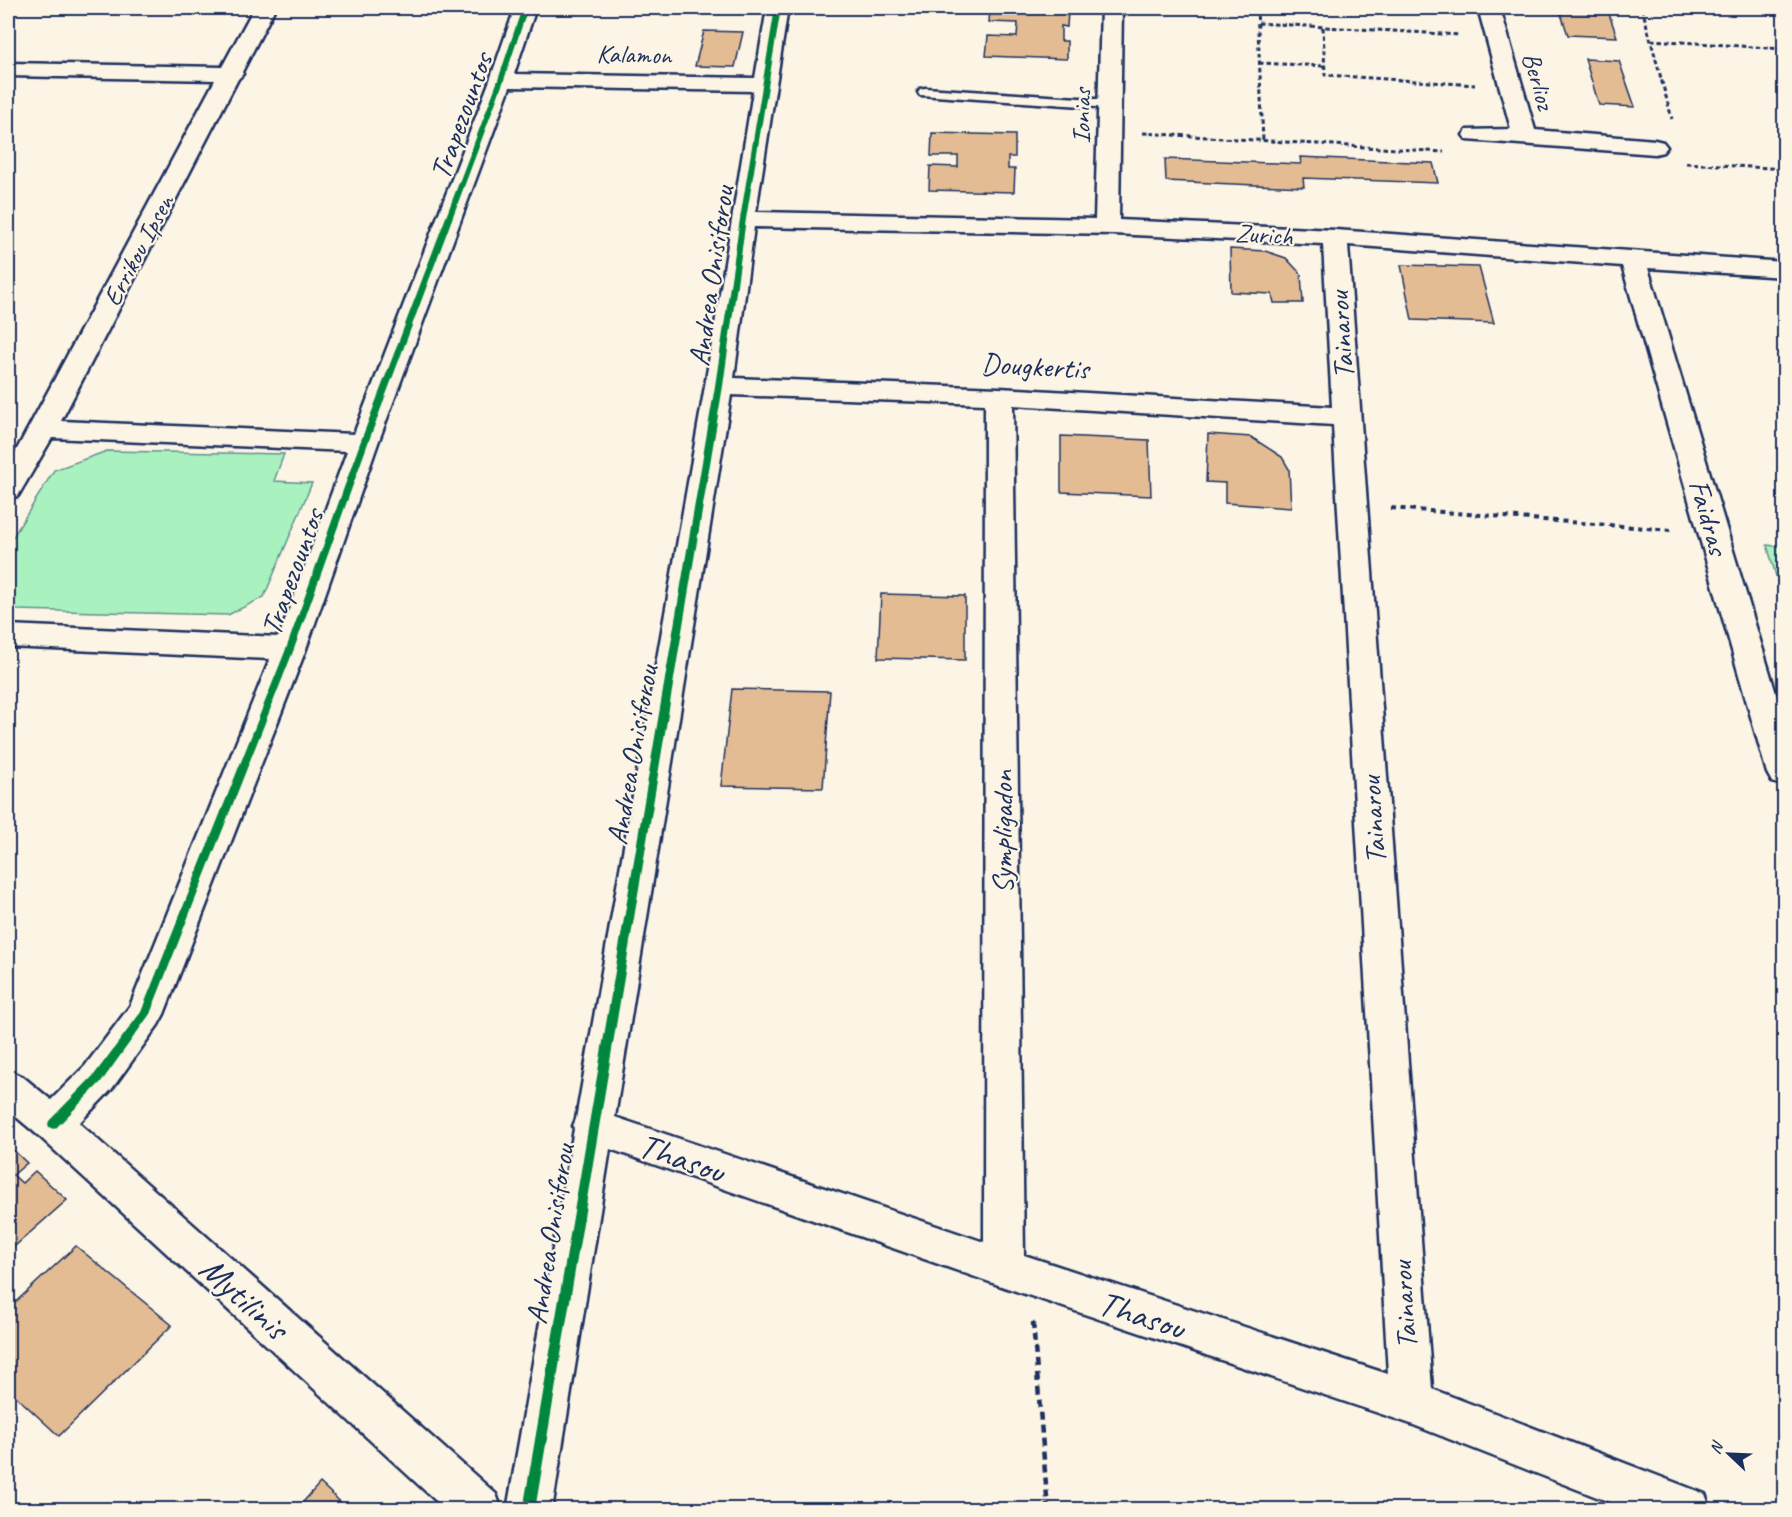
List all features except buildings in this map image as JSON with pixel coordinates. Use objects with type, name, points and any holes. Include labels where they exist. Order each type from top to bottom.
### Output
[{"type":"street","name":"Errikou Ipsen","points":[[8,489],[43,429],[232,74],[264,8]]},
{"type":"street","name":"Trapezountos","points":[[53,1124],[98,1078],[145,1014],[290,649],[364,443],[501,80],[525,8]]},
{"type":"street","name":"Andrea Onisiforou","points":[[529,1509],[719,386],[743,219],[778,8]]},
{"type":"street","name":"Ionias","points":[[1107,226],[1112,8]]},
{"type":"street","name":"Berlioz","points":[[1489,8],[1525,136]]},
{"type":"street","points":[[8,69],[232,74]]},
{"type":"street","name":"Kalamon","points":[[501,80],[765,85]]},
{"type":"street","points":[[1476,135],[1525,136],[1654,147]]},
{"type":"street","name":"Zurich","points":[[743,219],[1107,226],[1335,237],[1633,261],[1785,270]]},
{"type":"street","name":"Tainarou","points":[[1335,237],[1411,1403]]},
{"type":"street","name":"Faidras","points":[[1633,261],[1785,773]]},
{"type":"street","name":"Dougkertis","points":[[719,386],[999,396],[1346,417]]},
{"type":"street","name":"Sympligadon","points":[[999,396],[1017,1272]]},
{"type":"street","points":[[43,429],[364,443]]},
{"type":"street","points":[[8,636],[290,649]]},
{"type":"street","name":"Mytilinis","points":[[8,1088],[53,1124],[480,1509]]},
{"type":"street","name":"Thasou","points":[[592,1126],[1017,1272],[1411,1403],[1689,1509]]},
{"type":"lane","points":[[925,92],[1110,104]]},
{"type":"path","points":[[1257,8],[1263,141]]},
{"type":"path","points":[[1642,8],[1675,129],[1654,147],[1687,164],[1785,169]]},
{"type":"path","points":[[1258,23],[1497,37]]},
{"type":"path","points":[[1323,27],[1325,75],[1512,88]]},
{"type":"path","points":[[1651,40],[1785,49]]},
{"type":"path","points":[[1259,63],[1325,66]]},
{"type":"path","points":[[1109,131],[1456,152],[1476,135]]},
{"type":"path","points":[[1352,504],[1713,533]]},
{"type":"path","points":[[1017,1272],[1048,1509]]},
{"type":"green space","points":[[107,451],[284,454],[274,481],[312,483],[264,597],[228,615],[16,610],[8,604],[8,545],[54,470]]},
{"type":"green space","points":[[1767,545],[1784,547],[1784,604]]},
{"type":"cycle path","points":[[53,1124],[98,1078],[145,1014],[290,649],[364,443],[501,80],[525,8]]},
{"type":"cycle path","points":[[529,1510],[719,386],[743,219],[778,8]]}]
